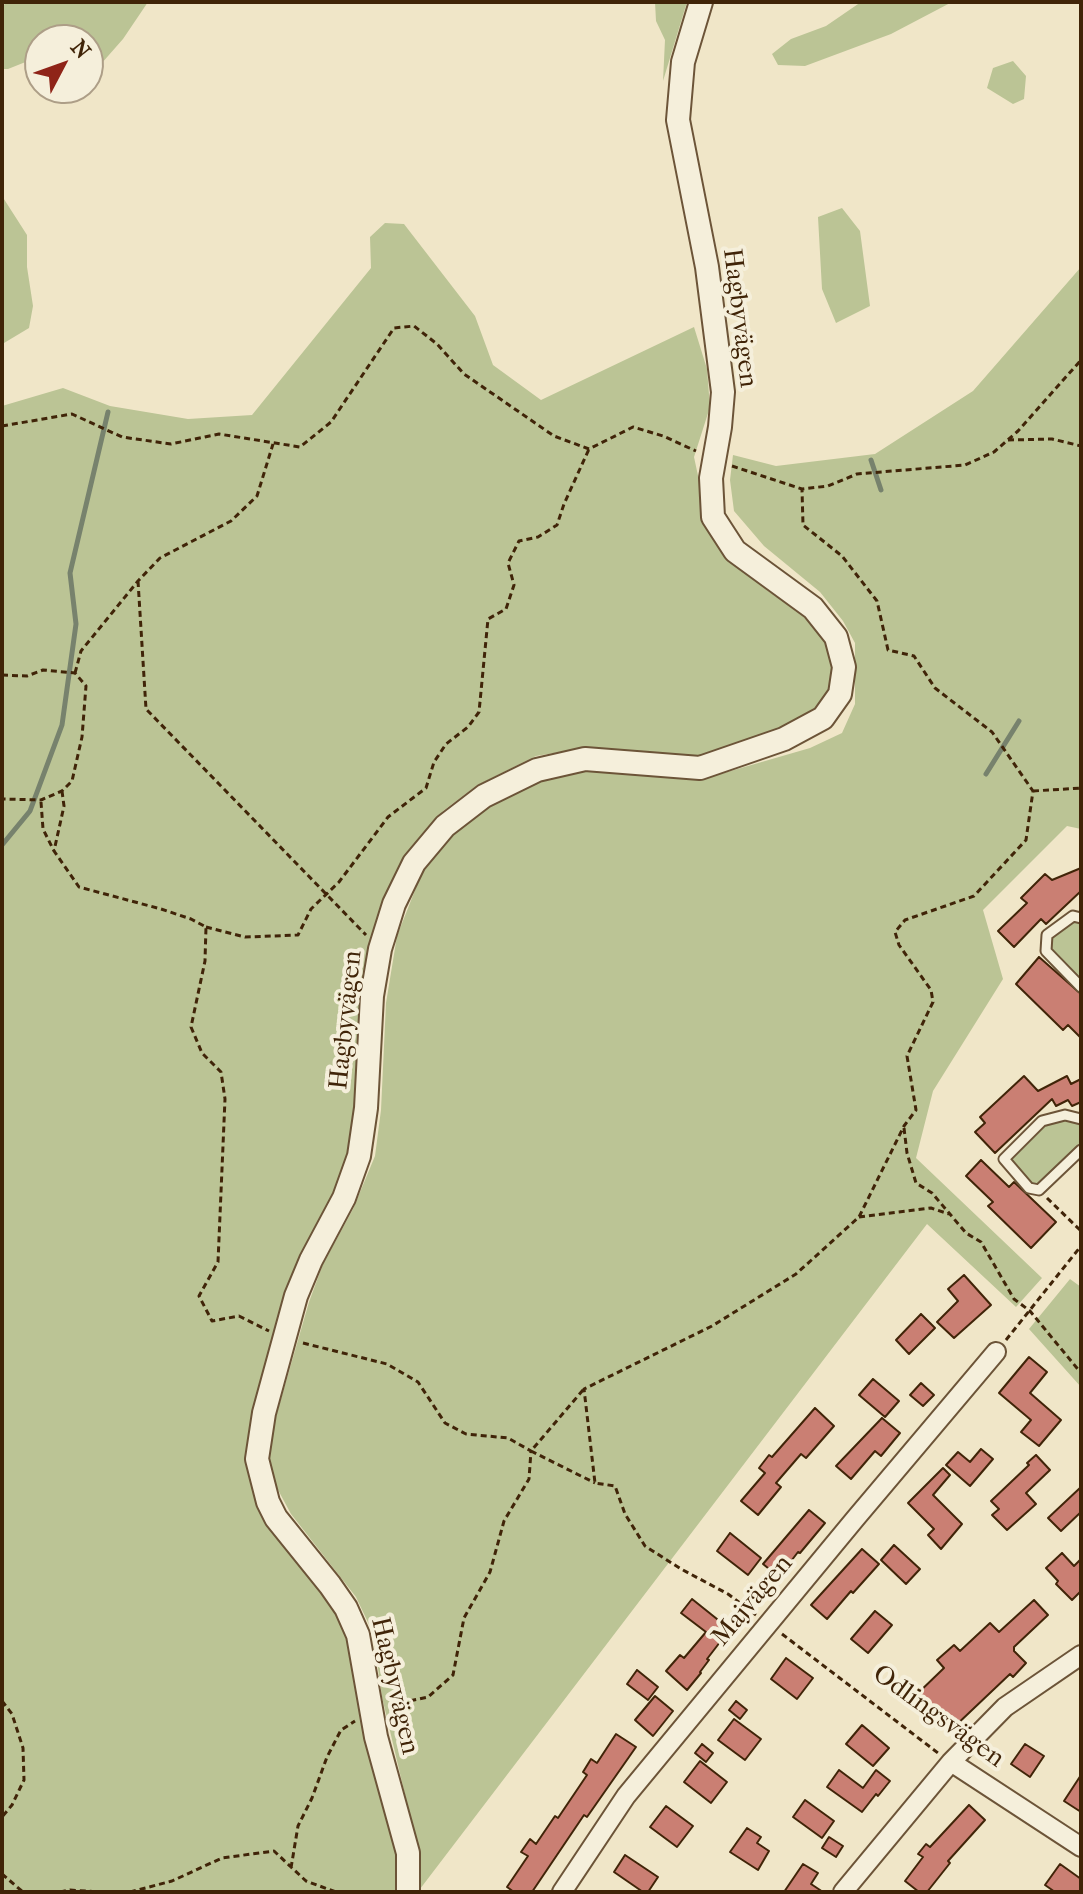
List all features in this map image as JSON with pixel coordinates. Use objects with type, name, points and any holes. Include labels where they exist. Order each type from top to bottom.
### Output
[{"type":"street","name":"Hagbyvägen","points":[[408,1892],[408,1853],[376,1737],[358,1635],[346,1608],[330,1585],[276,1518],[268,1502],[257,1459],[264,1413],[296,1296],[344,1198],[359,1156],[366,1108],[372,996],[380,949],[394,904],[414,863],[445,826],[484,796],[537,770],[585,759],[700,768],[784,739],[823,718],[840,694],[844,667],[836,637],[813,608],[735,551],[713,517],[711,478],[723,392],[707,267],[678,120],[683,62],[701,2]]},
{"type":"street","name":"Majvägen","points":[[562,1892],[626,1796],[996,1352]]},
{"type":"street","points":[[843,1892],[951,1762],[1005,1707],[1081,1655]]},
{"type":"street","name":"Odlingsvägen","points":[[951,1762],[1081,1847]]},
{"type":"lane","points":[[1081,918],[1073,916],[1047,935],[1046,951],[1081,987]]},
{"type":"lane","points":[[1081,1119],[1065,1115],[1042,1121],[1004,1159],[1029,1188],[1039,1190],[1081,1150]]},
{"type":"path","points":[[2,426],[72,414],[122,437],[135,439],[171,444],[219,434],[300,447],[331,422],[394,328],[414,326],[437,344],[464,374],[554,436],[589,449]]},
{"type":"path","points":[[206,927],[245,937],[298,935],[311,909],[339,882],[388,817],[426,788],[434,762],[446,744],[468,727],[479,712],[488,619],[506,609],[514,585],[508,563],[519,541],[538,537],[557,525],[589,449],[633,427],[802,489],[828,486],[857,474],[965,465],[994,452],[1008,440],[1081,360]]},
{"type":"path","points":[[1008,440],[1052,439],[1081,446]]},
{"type":"path","points":[[75,673],[81,651],[160,558],[231,521],[257,496],[273,444]]},
{"type":"path","points":[[595,1483],[531,1451],[584,1389],[712,1326],[796,1274],[859,1217],[904,1126],[916,1110],[907,1056],[933,1002],[931,990],[899,945],[895,932],[905,920],[974,896],[1026,840],[1033,791],[992,732],[935,688],[914,656],[888,650],[877,601],[842,556],[803,525],[802,489]]},
{"type":"path","points":[[138,581],[146,709],[380,949]]},
{"type":"path","points":[[2,675],[27,676],[43,670],[75,673],[86,686],[82,737],[72,781],[62,791],[39,800],[2,799]]},
{"type":"path","points":[[1033,791],[1081,788]]},
{"type":"path","points":[[39,800],[43,829],[54,851]]},
{"type":"path","points":[[904,1126],[907,1153],[916,1183],[932,1193],[966,1233],[981,1242],[1014,1299],[1030,1311],[1081,1373]]},
{"type":"path","points":[[1039,1190],[1081,1231]]},
{"type":"path","points":[[859,1217],[931,1208],[949,1214]]},
{"type":"path","points":[[996,1352],[1081,1246]]},
{"type":"path","points":[[584,1389],[595,1483]]},
{"type":"path","name":"Odlingsvägen","points":[[595,1483],[615,1486],[625,1514],[645,1546],[728,1594],[951,1762]]},
{"type":"path","points":[[2,1701],[12,1714],[23,1748],[24,1780],[12,1805],[2,1817]]},
{"type":"path","points":[[291,1868],[298,1826],[327,1757],[341,1730],[371,1709]]},
{"type":"path","points":[[130,1892],[172,1881],[222,1858],[274,1851],[306,1881],[336,1892]]},
{"type":"path","points":[[2,1874],[23,1892]]},
{"type":"path","points":[[60,1892],[100,1892]]},
{"type":"green space","points":[[6,2],[148,2],[104,61],[104,24],[24,24],[24,63],[8,69],[2,69],[2,8]]},
{"type":"green space","points":[[655,2],[687,2],[663,81],[665,40],[656,21]]},
{"type":"green space","points":[[861,2],[952,2],[891,34],[805,66],[778,65],[772,54],[791,39],[826,26]]},
{"type":"green space","points":[[1013,61],[1026,76],[1024,99],[1013,104],[987,88],[993,68]]},
{"type":"green space","points":[[2,196],[27,235],[27,267],[33,306],[29,328],[4,343],[2,342]]},
{"type":"green space","points":[[842,208],[860,231],[870,306],[836,323],[822,289],[818,217]]},
{"type":"green space","points":[[385,223],[404,224],[475,316],[493,365],[541,400],[694,327],[707,369],[710,407],[694,457],[709,527],[735,562],[768,591],[808,617],[825,642],[833,670],[829,693],[817,710],[797,723],[698,758],[585,748],[536,756],[476,786],[443,811],[407,857],[354,1144],[249,1458],[341,1615],[354,1667],[363,1730],[400,1851],[398,1892],[2,1892],[2,406],[63,388],[110,406],[188,419],[252,415],[371,268],[370,237]]},
{"type":"green space","points":[[1081,267],[1081,829],[1067,826],[983,910],[1003,979],[933,1091],[916,1158],[1042,1278],[1016,1307],[927,1224],[420,1889],[418,1850],[382,1697],[373,1633],[356,1597],[291,1514],[277,1488],[269,1461],[270,1437],[309,1302],[323,1264],[353,1209],[375,1156],[381,1110],[386,1003],[397,936],[423,870],[452,836],[490,803],[542,777],[587,771],[703,779],[810,748],[842,733],[855,704],[855,643],[843,621],[820,592],[764,546],[734,511],[730,480],[733,455],[776,466],[875,454],[973,391]]},
{"type":"green space","points":[[1073,916],[1081,918],[1081,987],[1046,951],[1047,935]]},
{"type":"green space","points":[[1081,1119],[1081,1150],[1039,1190],[1029,1188],[1004,1159],[1042,1121]]},
{"type":"green space","points":[[1070,1279],[1081,1287],[1081,1387],[1029,1329]]},
{"type":"building","points":[[1081,868],[1081,891],[1046,924],[1041,919],[1014,947],[998,931],[1027,903],[1021,898],[1045,874],[1052,880]]},
{"type":"building","points":[[1039,957],[1081,994],[1081,1038],[1068,1025],[1063,1030],[1016,984]]},
{"type":"building","points":[[1024,1076],[1038,1091],[1067,1076],[1071,1084],[1081,1079],[1081,1102],[1072,1106],[1068,1100],[1056,1106],[1052,1099],[995,1153],[975,1132],[985,1123],[980,1117]]},
{"type":"building","points":[[981,1160],[1009,1187],[1014,1182],[1056,1222],[1031,1248],[988,1206],[993,1202],[966,1176]]},
{"type":"building","points":[[964,1275],[991,1305],[954,1338],[937,1322],[958,1301],[948,1289]]},
{"type":"building","points":[[921,1314],[935,1328],[909,1354],[896,1340]]},
{"type":"building","points":[[1029,1357],[1047,1372],[1030,1393],[1061,1420],[1039,1446],[1021,1432],[1031,1420],[999,1393]]},
{"type":"building","points":[[873,1379],[899,1401],[885,1417],[859,1395]]},
{"type":"building","points":[[921,1383],[934,1395],[923,1406],[910,1395]]},
{"type":"building","points":[[815,1408],[834,1426],[806,1458],[801,1454],[776,1483],[781,1487],[758,1515],[741,1501],[765,1473],[759,1468],[769,1455],[772,1457]]},
{"type":"building","points":[[882,1418],[900,1433],[881,1456],[875,1451],[851,1479],[836,1466]]},
{"type":"building","points":[[981,1449],[993,1459],[970,1486],[946,1465],[958,1452],[970,1462]]},
{"type":"building","points":[[1036,1455],[1050,1470],[1026,1493],[1036,1504],[1007,1530],[992,1515],[999,1509],[991,1501]]},
{"type":"building","points":[[943,1468],[950,1475],[933,1495],[962,1524],[941,1549],[928,1535],[934,1529],[908,1503]]},
{"type":"building","points":[[1081,1487],[1081,1512],[1061,1531],[1048,1518]]},
{"type":"building","points":[[809,1510],[825,1523],[779,1577],[763,1564]]},
{"type":"building","points":[[730,1533],[761,1558],[748,1575],[717,1551]]},
{"type":"building","points":[[894,1545],[920,1569],[906,1584],[881,1560]]},
{"type":"building","points":[[862,1549],[879,1564],[827,1619],[811,1605]]},
{"type":"building","points":[[1062,1553],[1074,1566],[1081,1559],[1081,1591],[1072,1600],[1046,1568]]},
{"type":"building","points":[[692,1599],[722,1623],[719,1627],[727,1633],[687,1690],[666,1671],[680,1655],[684,1658],[706,1632],[681,1613]]},
{"type":"building","points":[[1034,1600],[1048,1615],[1014,1647],[1026,1663],[1013,1677],[1010,1674],[952,1729],[942,1718],[938,1721],[914,1697],[944,1668],[937,1660],[954,1645],[960,1651],[990,1623],[999,1632]]},
{"type":"building","points":[[875,1611],[892,1625],[868,1653],[851,1639]]},
{"type":"building","points":[[786,1658],[813,1678],[797,1699],[771,1679]]},
{"type":"building","points":[[637,1670],[658,1687],[648,1700],[627,1684]]},
{"type":"building","points":[[655,1696],[673,1711],[653,1736],[635,1720]]},
{"type":"building","points":[[736,1701],[747,1710],[740,1719],[729,1710]]},
{"type":"building","points":[[734,1719],[761,1739],[745,1760],[718,1740]]},
{"type":"building","points":[[862,1725],[889,1748],[873,1766],[846,1744]]},
{"type":"building","points":[[616,1734],[636,1747],[587,1817],[584,1815],[532,1892],[514,1892],[507,1887],[528,1856],[521,1852],[530,1839],[536,1844],[555,1816],[558,1818],[587,1775],[583,1772],[591,1759],[597,1763]]},
{"type":"building","points":[[702,1744],[713,1753],[706,1762],[695,1753]]},
{"type":"building","points":[[1025,1744],[1044,1756],[1030,1777],[1011,1764]]},
{"type":"building","points":[[700,1761],[727,1782],[711,1803],[684,1782]]},
{"type":"building","points":[[839,1770],[863,1788],[876,1770],[890,1781],[862,1812],[827,1787]]},
{"type":"building","points":[[1081,1775],[1081,1812],[1064,1801]]},
{"type":"building","points":[[805,1800],[834,1821],[822,1838],[793,1817]]},
{"type":"building","points":[[969,1805],[985,1820],[948,1861],[950,1863],[927,1892],[919,1892],[905,1881],[923,1857],[918,1854],[926,1844],[930,1847]]},
{"type":"building","points":[[666,1806],[693,1826],[677,1847],[650,1827]]},
{"type":"building","points":[[747,1828],[761,1837],[757,1843],[769,1851],[758,1870],[730,1852]]},
{"type":"building","points":[[829,1837],[843,1846],[836,1857],[822,1848]]},
{"type":"building","points":[[625,1855],[658,1877],[648,1892],[643,1892],[614,1872]]},
{"type":"building","points":[[803,1864],[818,1873],[811,1884],[823,1892],[784,1892]]},
{"type":"building","points":[[1060,1864],[1081,1879],[1081,1892],[1055,1892],[1045,1885]]},
{"type":"waterway","points":[[2,845],[30,811],[62,725],[76,624],[70,573],[108,412]]},
{"type":"waterway","points":[[871,460],[881,490]]},
{"type":"waterway","points":[[986,774],[1019,721]]}]
